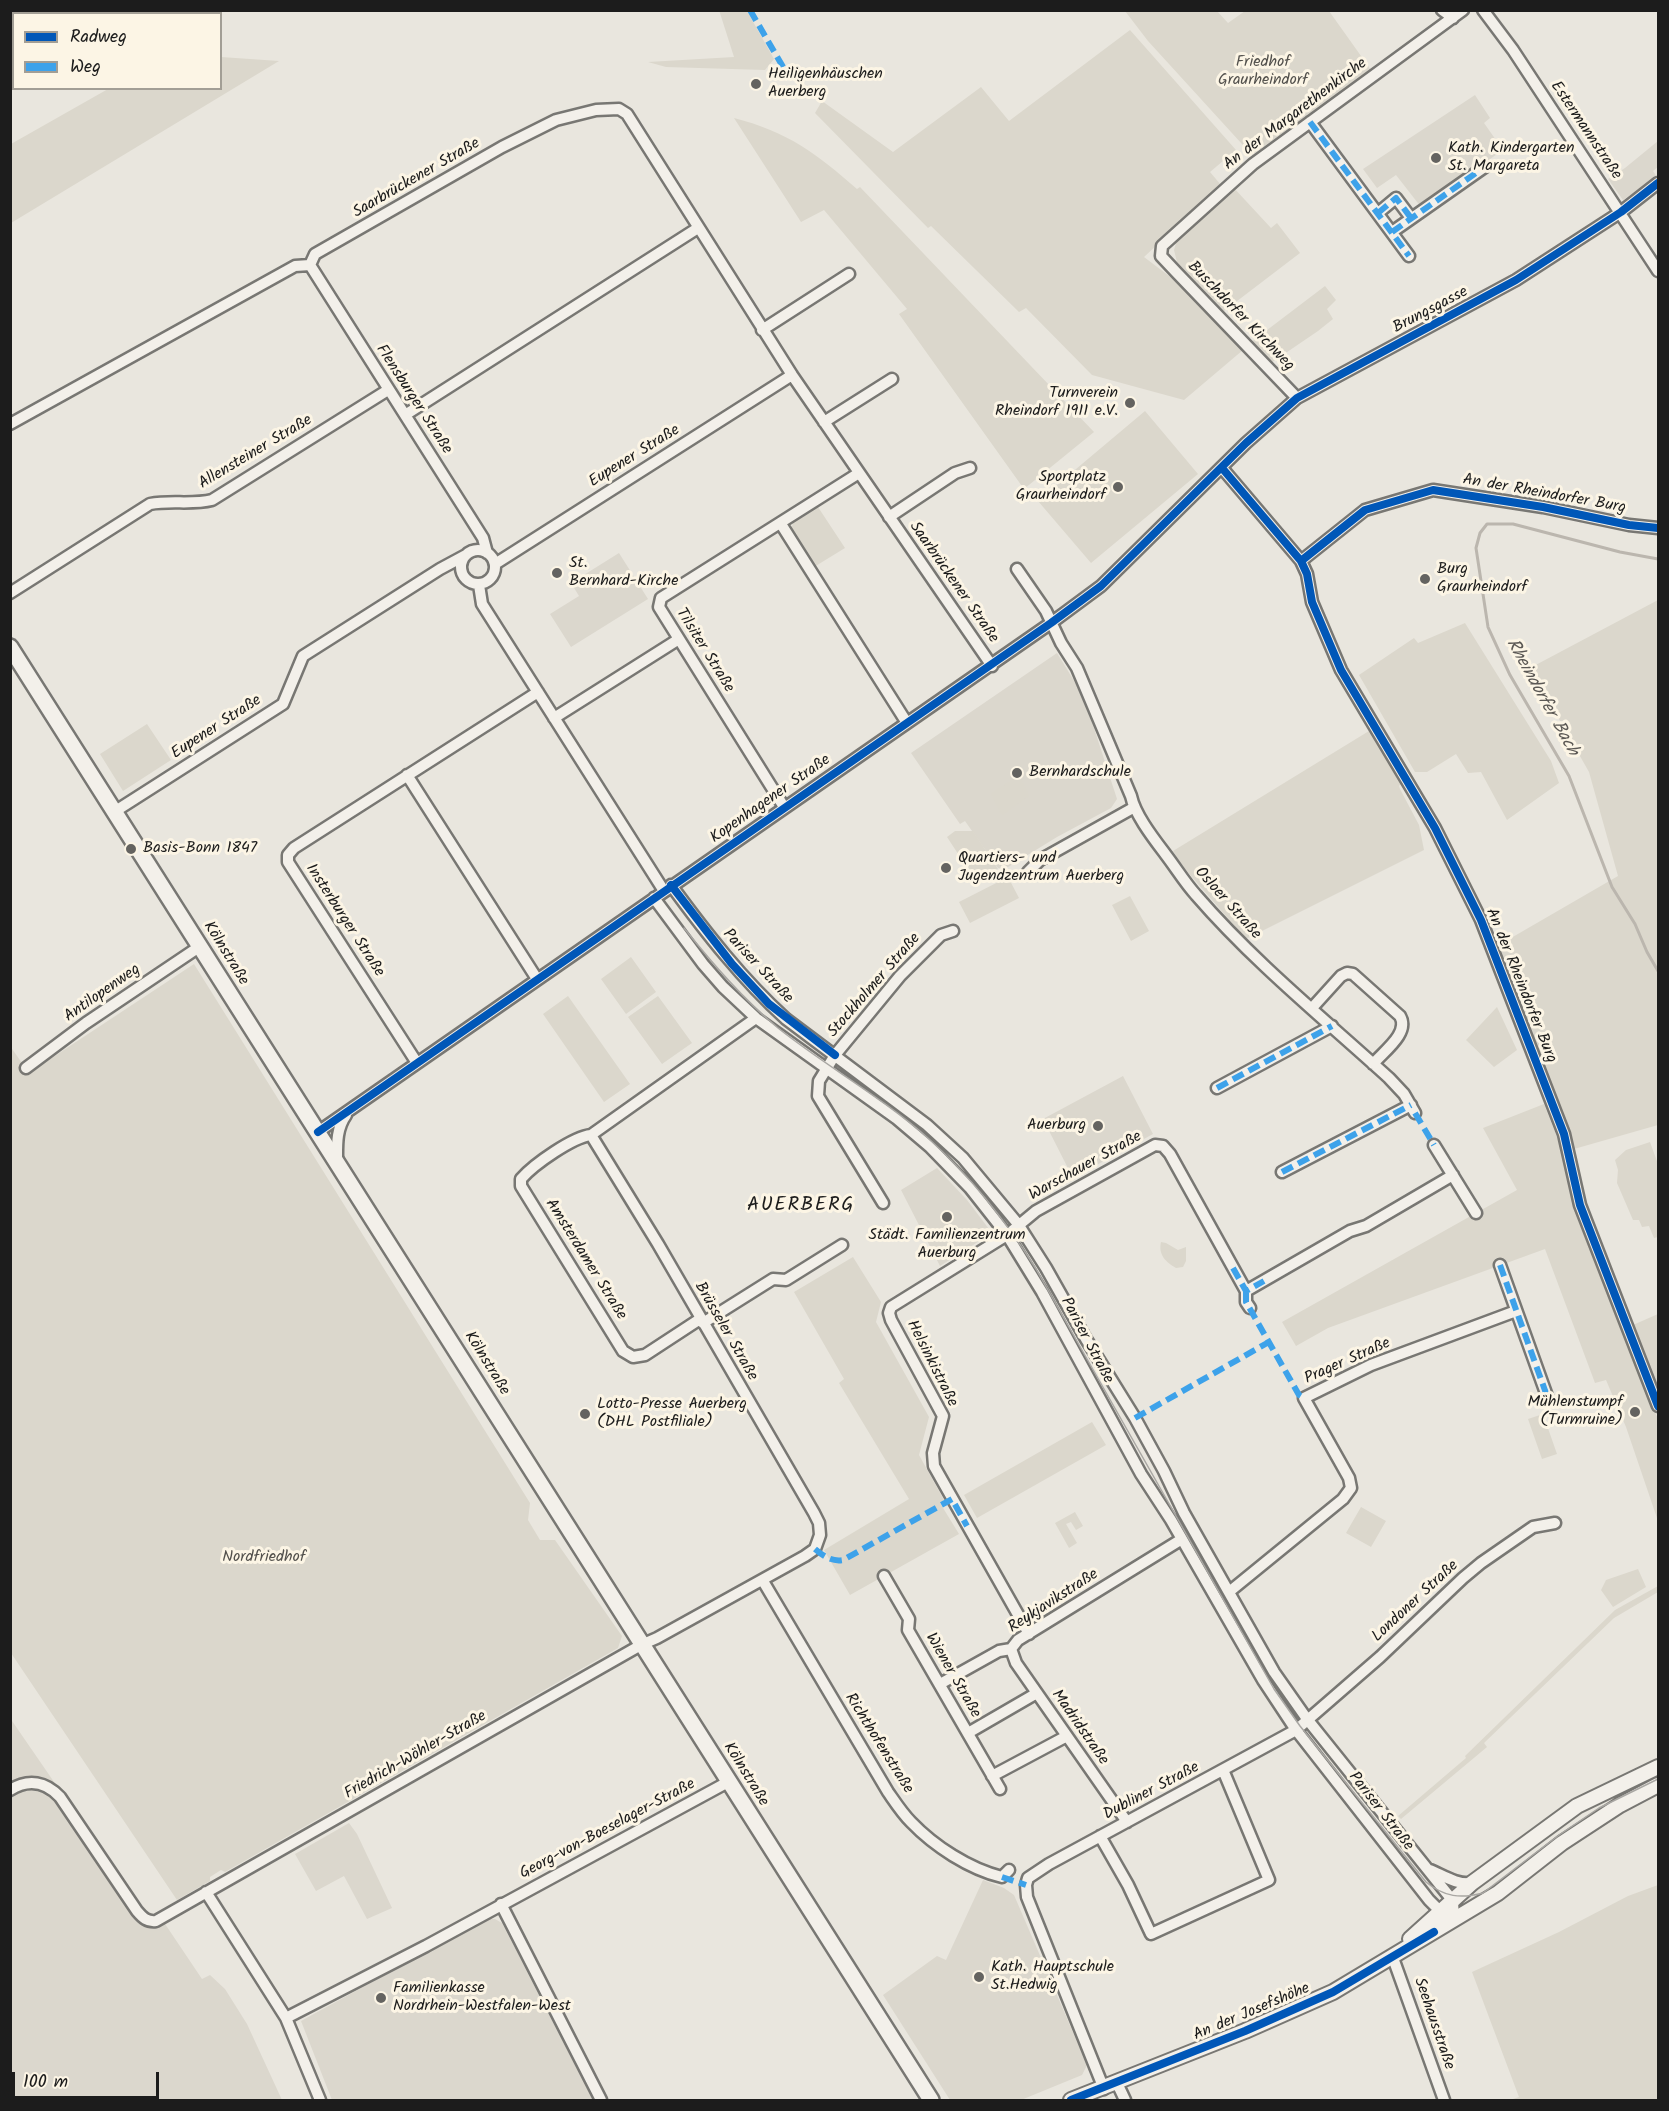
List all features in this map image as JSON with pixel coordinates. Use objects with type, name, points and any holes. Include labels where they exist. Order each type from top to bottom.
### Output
[{"type":"main road","name":"Kölnstraße","points":[[10,647],[931,2100]]},
{"type":"street","points":[[1442,10],[1453,18]]},
{"type":"street","name":"An der Margarethenkirche","points":[[1161,256],[1162,246],[1175,233],[1253,164],[1463,10]]},
{"type":"street","name":"Estermannstraße","points":[[1484,10],[1513,50],[1659,271]]},
{"type":"street","name":"Saarbrückener Straße","points":[[310,266],[315,254],[502,147],[556,120],[596,110],[619,109],[627,114],[762,330],[824,423],[992,666]]},
{"type":"street","points":[[1310,122],[1409,256]]},
{"type":"street","points":[[1392,232],[1486,166]]},
{"type":"street","name":"Brungsgasse","points":[[1222,468],[1297,399],[1485,298],[1621,212],[1659,183]]},
{"type":"street","points":[[1378,213],[1396,198],[1411,218]]},
{"type":"street","points":[[405,415],[698,228]]},
{"type":"street","name":"Buschdorfer Kirchweg","points":[[1161,256],[1297,399]]},
{"type":"street","points":[[10,424],[295,266],[310,266]]},
{"type":"street","name":"Flensburger Straße","points":[[310,266],[483,538],[487,553]]},
{"type":"street","points":[[762,330],[849,274]]},
{"type":"street","name":"Eupener Straße","points":[[495,564],[792,375]]},
{"type":"street","points":[[824,423],[892,379]]},
{"type":"street","name":"Allensteiner Straße","points":[[10,593],[150,504],[162,502],[198,504],[212,500],[388,390]]},
{"type":"street","name":"Saarbrückener Straße","points":[[889,517],[956,473],[970,468]]},
{"type":"street","name":"An der Rheindorfer Burg","points":[[1222,468],[1301,561],[1312,603],[1341,670],[1435,828],[1481,920],[1564,1134],[1580,1204],[1659,1406]]},
{"type":"street","name":"Kopenhagener Straße","points":[[318,1132],[1051,623],[1101,586],[1222,468]]},
{"type":"street","name":"Tilsiter Straße","points":[[784,807],[659,607],[661,598],[859,473]]},
{"type":"street","name":"An der Rheindorfer Burg","points":[[1301,561],[1365,510],[1433,490],[1543,507],[1629,525],[1659,528]]},
{"type":"street","points":[[781,524],[907,723]]},
{"type":"street","points":[[480,550],[487,553],[495,564],[494,575],[488,582],[479,585],[465,578],[462,570],[462,562],[466,555],[473,551],[480,550]]},
{"type":"street","name":"Eupener Straße","points":[[114,812],[283,704],[303,656],[466,555]]},
{"type":"street","points":[[1017,569],[1051,623]]},
{"type":"street","points":[[479,585],[482,604],[554,718],[668,888]]},
{"type":"street","name":"Osloer Straße","points":[[1051,623],[1077,668],[1091,699],[1131,796],[1133,808],[1194,893],[1237,940],[1404,1094],[1413,1109],[1282,1172]]},
{"type":"street","points":[[554,718],[680,639]]},
{"type":"street","name":"Insterburger Straße","points":[[417,1063],[287,858],[294,848],[538,692]]},
{"type":"street","points":[[408,775],[537,979]]},
{"type":"street","points":[[1028,872],[1040,860],[1133,808]]},
{"type":"street","name":"Pariser Straße","points":[[668,888],[763,997],[786,1019],[934,1131],[963,1158],[1018,1224],[1135,1418],[1184,1513],[1274,1672],[1307,1719],[1453,1902]]},
{"type":"street","name":"Pariser Straße","points":[[654,898],[703,964],[756,1018],[897,1119],[930,1147],[970,1188],[1007,1235],[1042,1292],[1141,1474],[1182,1539],[1263,1680],[1296,1730],[1430,1900],[1448,1915]]},
{"type":"street","name":"Stockholmer Straße","points":[[826,1068],[905,970],[941,935],[953,931]]},
{"type":"street","name":"Antilopenweg","points":[[26,1068],[86,1023],[199,947]]},
{"type":"street","points":[[1312,1008],[1341,976],[1347,973],[1353,974],[1400,1016],[1404,1023],[1402,1031],[1373,1064]]},
{"type":"street","points":[[591,1135],[756,1018]]},
{"type":"street","points":[[1217,1088],[1332,1026]]},
{"type":"street","points":[[826,1068],[819,1081],[818,1096],[883,1203]]},
{"type":"street","points":[[337,1161],[340,1125],[351,1109]]},
{"type":"street","name":"Brüsseler Straße","points":[[591,1135],[658,1244],[819,1523],[820,1535],[815,1549],[763,1581],[641,1645]]},
{"type":"street","name":"Amsterdamer Straße","points":[[591,1135],[582,1136],[540,1163],[521,1179],[521,1186],[623,1351],[633,1357],[645,1355],[702,1321]]},
{"type":"street","name":"Warschauer Straße","points":[[1007,1235],[1036,1211],[1145,1149],[1159,1144],[1170,1154],[1246,1291],[1246,1302],[1250,1308]]},
{"type":"street","points":[[1434,1145],[1476,1213]]},
{"type":"street","points":[[1246,1291],[1350,1231],[1366,1226],[1453,1175]]},
{"type":"street","name":"Helsinkistraße","points":[[1007,1235],[891,1307],[889,1313],[944,1416],[932,1462],[1029,1634]]},
{"type":"street","points":[[702,1321],[773,1279],[786,1280],[842,1245]]},
{"type":"street","points":[[1500,1265],[1547,1396]]},
{"type":"street","name":"Prager Straße","points":[[1229,1592],[1343,1499],[1351,1488],[1349,1478],[1304,1398],[1371,1365],[1516,1311]]},
{"type":"street","name":"Londoner Straße","points":[[1307,1719],[1380,1657],[1462,1578],[1533,1527],[1555,1522]]},
{"type":"street","name":"Reykjavikstraße","points":[[940,1684],[999,1651],[1011,1649],[1013,1644],[1182,1539]]},
{"type":"street","name":"Wiener Straße","points":[[884,1576],[909,1619],[908,1630],[1000,1789]]},
{"type":"street","name":"Richthofenstraße","points":[[763,1581],[888,1792],[911,1822],[952,1855],[992,1875],[1002,1877],[1009,1870]]},
{"type":"street","name":"Friedrich-Wöhler-Straße","points":[[10,1790],[21,1784],[32,1782],[42,1783],[52,1788],[144,1919],[151,1922],[156,1921],[641,1645]]},
{"type":"street","name":"Madridstraße","points":[[1011,1649],[1016,1664],[1127,1822]]},
{"type":"street","points":[[968,1733],[1037,1693]]},
{"type":"street","points":[[1296,1730],[1307,1719]]},
{"type":"street","name":"Dubliner Straße","points":[[1110,2086],[1077,2018],[1029,1905],[1026,1897],[1026,1884],[1033,1874],[1296,1730]]},
{"type":"street","points":[[992,1776],[1067,1736]]},
{"type":"street","name":"An der Josefshöhe","points":[[1448,1915],[1453,1902],[1472,1883],[1576,1806],[1659,1767]]},
{"type":"street","points":[[1100,1836],[1152,1934],[1269,1880],[1224,1770]]},
{"type":"street","name":"Georg-von-Boeselager-Straße","points":[[285,2018],[357,1982],[729,1782]]},
{"type":"street","name":"An der Josefshöhe","points":[[1071,2100],[1110,2086],[1313,2001],[1393,1958],[1448,1915],[1498,1893],[1562,1843],[1620,1805],[1659,1785]]},
{"type":"street","name":"Pariser Straße","points":[[1427,1868],[1453,1880],[1472,1883]]},
{"type":"street","points":[[206,1892],[285,2018],[320,2100]]},
{"type":"street","points":[[501,1904],[601,2100]]},
{"type":"street","name":"Seehausstraße","points":[[1393,1958],[1444,2100]]},
{"type":"street","points":[[1110,2086],[1125,2100]]},
{"type":"shaded area","name":"Kath. Kindergarten St. Margareta","points":[[1475,95],[1490,118],[1484,123],[1503,150],[1421,207],[1396,175],[1377,188],[1363,169]]},
{"type":"shaded area","points":[[1658,141],[1658,167],[1653,171],[1657,177],[1623,200],[1608,179]]},
{"type":"shaded area","points":[[619,553],[648,599],[571,647],[550,614],[579,596],[571,583]]},
{"type":"shaded area","name":"Bernhardschule","points":[[1057,653],[1076,684],[1093,725],[1117,799],[1111,808],[1005,869],[998,868],[965,821],[960,824],[911,753]]},
{"type":"shaded area","name":"Auerburg","points":[[1123,1076],[1153,1134],[1073,1178],[1043,1119]]},
{"type":"shaded area","name":"Städt. Familienzentrum Auerburg","points":[[937,1168],[967,1200],[992,1233],[940,1266],[901,1190]]},
{"type":"shaded area","points":[[10,1718],[147,1917],[157,1912],[202,1979],[210,1975],[225,1989],[247,2024],[282,2100],[11,2100]]},
{"type":"shaded area","points":[[349,1823],[357,1834],[392,1908],[367,1919],[344,1876],[316,1891],[295,1854]]},
{"type":"shaded area","name":"Kath. Hauptschule St.Hedwig","points":[[983,1880],[1004,1888],[1014,1895],[1087,2065],[1082,2075],[1021,2100],[950,2100],[883,1995],[937,1956],[946,1960]]},
{"type":"shaded area","points":[[487,1919],[495,1919],[502,1923],[593,2100],[332,2100],[301,2021]]},
{"type":"green space","points":[[719,10],[747,11],[774,59],[765,70],[666,67],[648,62],[734,57]]},
{"type":"green space","name":"Friedhof Graurheindorf","points":[[1125,11],[1217,11],[1228,23],[1245,11],[1329,11],[1371,70],[1252,155],[1148,41]]},
{"type":"green space","points":[[1130,30],[1236,150],[1210,172],[1221,185],[1144,257],[1181,285],[1243,350],[1184,400],[1092,375],[1026,308],[1019,312],[931,226],[928,228],[815,113],[822,101],[893,152],[981,87],[1009,121]]},
{"type":"green space","points":[[222,57],[279,61],[11,223],[11,144],[106,90],[222,90]]},
{"type":"green space","points":[[734,118],[786,137],[814,154],[857,189],[860,187],[1094,432],[1024,489],[899,314],[907,309],[824,210],[801,222]]},
{"type":"green space","points":[[1233,187],[1271,228],[1277,223],[1300,253],[1224,311],[1177,262],[1174,250],[1177,240]]},
{"type":"green space","points":[[1325,286],[1336,300],[1327,309],[1333,319],[1318,331],[1271,363],[1250,343]]},
{"type":"green space","name":"Sportplatz Graurheindorf","points":[[1145,411],[1198,474],[1091,563],[1038,501]]},
{"type":"green space","points":[[818,507],[845,548],[814,567],[791,531],[793,522]]},
{"type":"green space","points":[[1658,600],[1658,1125],[1574,1149],[1492,949],[1618,876],[1589,772],[1530,668]]},
{"type":"green space","points":[[1465,623],[1551,761],[1559,783],[1507,820],[1481,772],[1468,773],[1456,754],[1427,772],[1415,772],[1359,675],[1414,638],[1418,643]]},
{"type":"green space","points":[[147,724],[171,760],[123,791],[100,754]]},
{"type":"green space","points":[[1369,731],[1401,783],[1400,789],[1419,825],[1424,850],[1246,939],[1184,868],[1173,851]]},
{"type":"green space","points":[[1019,775],[1029,796],[1002,815],[991,794]]},
{"type":"green space","points":[[955,831],[973,831],[998,869],[970,872],[947,837]]},
{"type":"green space","points":[[1008,877],[1019,898],[970,923],[959,902]]},
{"type":"green space","points":[[1130,896],[1149,931],[1131,941],[1112,905]]},
{"type":"green space","points":[[631,957],[656,992],[626,1014],[601,979]]},
{"type":"green space","name":"Nordfriedhof","points":[[194,964],[530,1503],[528,1520],[540,1540],[555,1540],[622,1636],[618,1648],[225,1872],[221,1870],[210,1877],[210,1881],[177,1900],[11,1653],[10,1046],[29,1073]]},
{"type":"green space","points":[[568,996],[630,1084],[604,1102],[543,1014]]},
{"type":"green space","points":[[658,996],[692,1043],[662,1064],[628,1017]]},
{"type":"green space","points":[[1497,1007],[1517,1050],[1494,1067],[1466,1040]]},
{"type":"green space","points":[[1544,1104],[1563,1152],[1578,1220],[1658,1419],[1658,1521],[1626,1427],[1606,1380],[1595,1383],[1545,1249],[1328,1328],[1296,1346],[1282,1322],[1517,1190],[1483,1128]]},
{"type":"green space","points":[[1650,1142],[1658,1164],[1658,1237],[1654,1238],[1649,1226],[1642,1227],[1639,1220],[1633,1220],[1617,1183],[1618,1170],[1615,1160],[1626,1150]]},
{"type":"green space","points":[[1161,1242],[1178,1250],[1186,1247],[1186,1261],[1183,1267],[1176,1268],[1166,1261],[1161,1251]]},
{"type":"green space","points":[[853,1257],[881,1302],[876,1322],[929,1417],[919,1455],[944,1500],[940,1503],[959,1534],[850,1595],[824,1550],[909,1499],[839,1383],[844,1379],[794,1292]]},
{"type":"green space","points":[[1658,1314],[1658,1388],[1633,1325]]},
{"type":"green space","points":[[1543,1414],[1557,1454],[1542,1459],[1528,1419]]},
{"type":"green space","points":[[1092,1422],[1106,1445],[977,1518],[964,1495]]},
{"type":"green space","points":[[1361,1507],[1386,1521],[1371,1547],[1346,1533]]},
{"type":"green space","points":[[1075,1512],[1083,1526],[1076,1530],[1071,1522],[1066,1524],[1077,1543],[1069,1548],[1055,1523]]},
{"type":"green space","points":[[1638,1569],[1646,1587],[1613,1607],[1601,1590],[1606,1580]]},
{"type":"green space","points":[[1658,1586],[1658,1592],[1614,1618],[1484,1743],[1487,1747],[1401,1819],[1398,1816],[1466,1758],[1465,1756],[1615,1610]]},
{"type":"green space","points":[[1658,1885],[1658,2100],[1510,2100],[1519,2097],[1472,1972],[1559,1932],[1628,1896]]},
{"type":"waterway","name":"Rheindorfer Bach","points":[[1658,559],[1620,552],[1513,524],[1487,524],[1480,533],[1476,548],[1488,627],[1510,675],[1569,776],[1612,887],[1635,924],[1658,971]]},
{"type":"tram line","points":[[684,928],[729,981],[765,1017],[892,1109],[929,1139],[973,1184],[1000,1217],[1036,1269],[1274,1689],[1300,1726],[1426,1882],[1446,1894],[1467,1896],[1483,1893],[1559,1835],[1599,1808],[1658,1779]]},
{"type":"marked path","points":[[750,10],[790,79]]},
{"type":"marked path","points":[[1310,122],[1409,256]]},
{"type":"marked path","points":[[1392,232],[1486,166]]},
{"type":"marked path","points":[[1378,213],[1396,198],[1411,218]]},
{"type":"marked path","points":[[1217,1088],[1332,1026]]},
{"type":"marked path","points":[[1282,1172],[1411,1105]]},
{"type":"marked path","points":[[1415,1113],[1434,1145]]},
{"type":"marked path","points":[[1500,1265],[1547,1396]]},
{"type":"marked path","points":[[1233,1268],[1246,1291],[1264,1281]]},
{"type":"marked path","points":[[1246,1291],[1246,1302],[1299,1395],[1304,1398]]},
{"type":"marked path","points":[[1135,1418],[1269,1342]]},
{"type":"marked path","points":[[815,1549],[828,1558],[843,1560],[952,1499],[967,1526]]},
{"type":"marked path","points":[[1002,1877],[1026,1885]]},
{"type":"cycle path","points":[[318,1132],[1101,586],[1246,443],[1297,398],[1516,280],[1621,212],[1658,183]]},
{"type":"cycle path","points":[[1222,468],[1301,561],[1307,574],[1312,602],[1341,670],[1435,828],[1481,920],[1564,1134],[1580,1205],[1658,1406]]},
{"type":"cycle path","points":[[1301,561],[1365,510],[1433,490],[1543,507],[1629,525],[1658,528]]},
{"type":"cycle path","points":[[671,885],[732,964],[769,1004],[835,1055]]},
{"type":"cycle path","points":[[1071,2100],[1245,2031],[1333,1992],[1434,1932]]},
{"type":"place","name":"Heiligenhäuschen Auerberg","points":[[756,84]]},
{"type":"place","name":"Kath. Kindergarten St. Margareta","points":[[1436,158]]},
{"type":"place","name":"Turnverein Rheindorf 1911 e.V.","points":[[1130,403]]},
{"type":"place","name":"Sportplatz Graurheindorf","points":[[1118,487]]},
{"type":"place","name":"St. Bernhard-Kirche","points":[[557,573]]},
{"type":"place","name":"Burg Graurheindorf","points":[[1425,579]]},
{"type":"place","name":"Bernhardschule","points":[[1017,773]]},
{"type":"place","name":"Basis-Bonn 1847","points":[[131,849]]},
{"type":"place","name":"Quartiers- und Jugendzentrum Auerberg","points":[[946,868]]},
{"type":"place","name":"Auerburg","points":[[1098,1126]]},
{"type":"place","name":"Städt. Familienzentrum Auerburg","points":[[947,1217]]},
{"type":"place","name":"Mühlenstumpf (Turmruine)","points":[[1635,1412]]},
{"type":"place","name":"Lotto-Presse Auerberg (DHL Postfiliale)","points":[[585,1414]]},
{"type":"place","name":"Kath. Hauptschule St.Hedwig","points":[[979,1977]]},
{"type":"place","name":"Familienkasse Nordrhein-Westfalen-West","points":[[381,1998]]},
{"type":"district","name":"AUERBERG","points":[[801,1207]]}]
